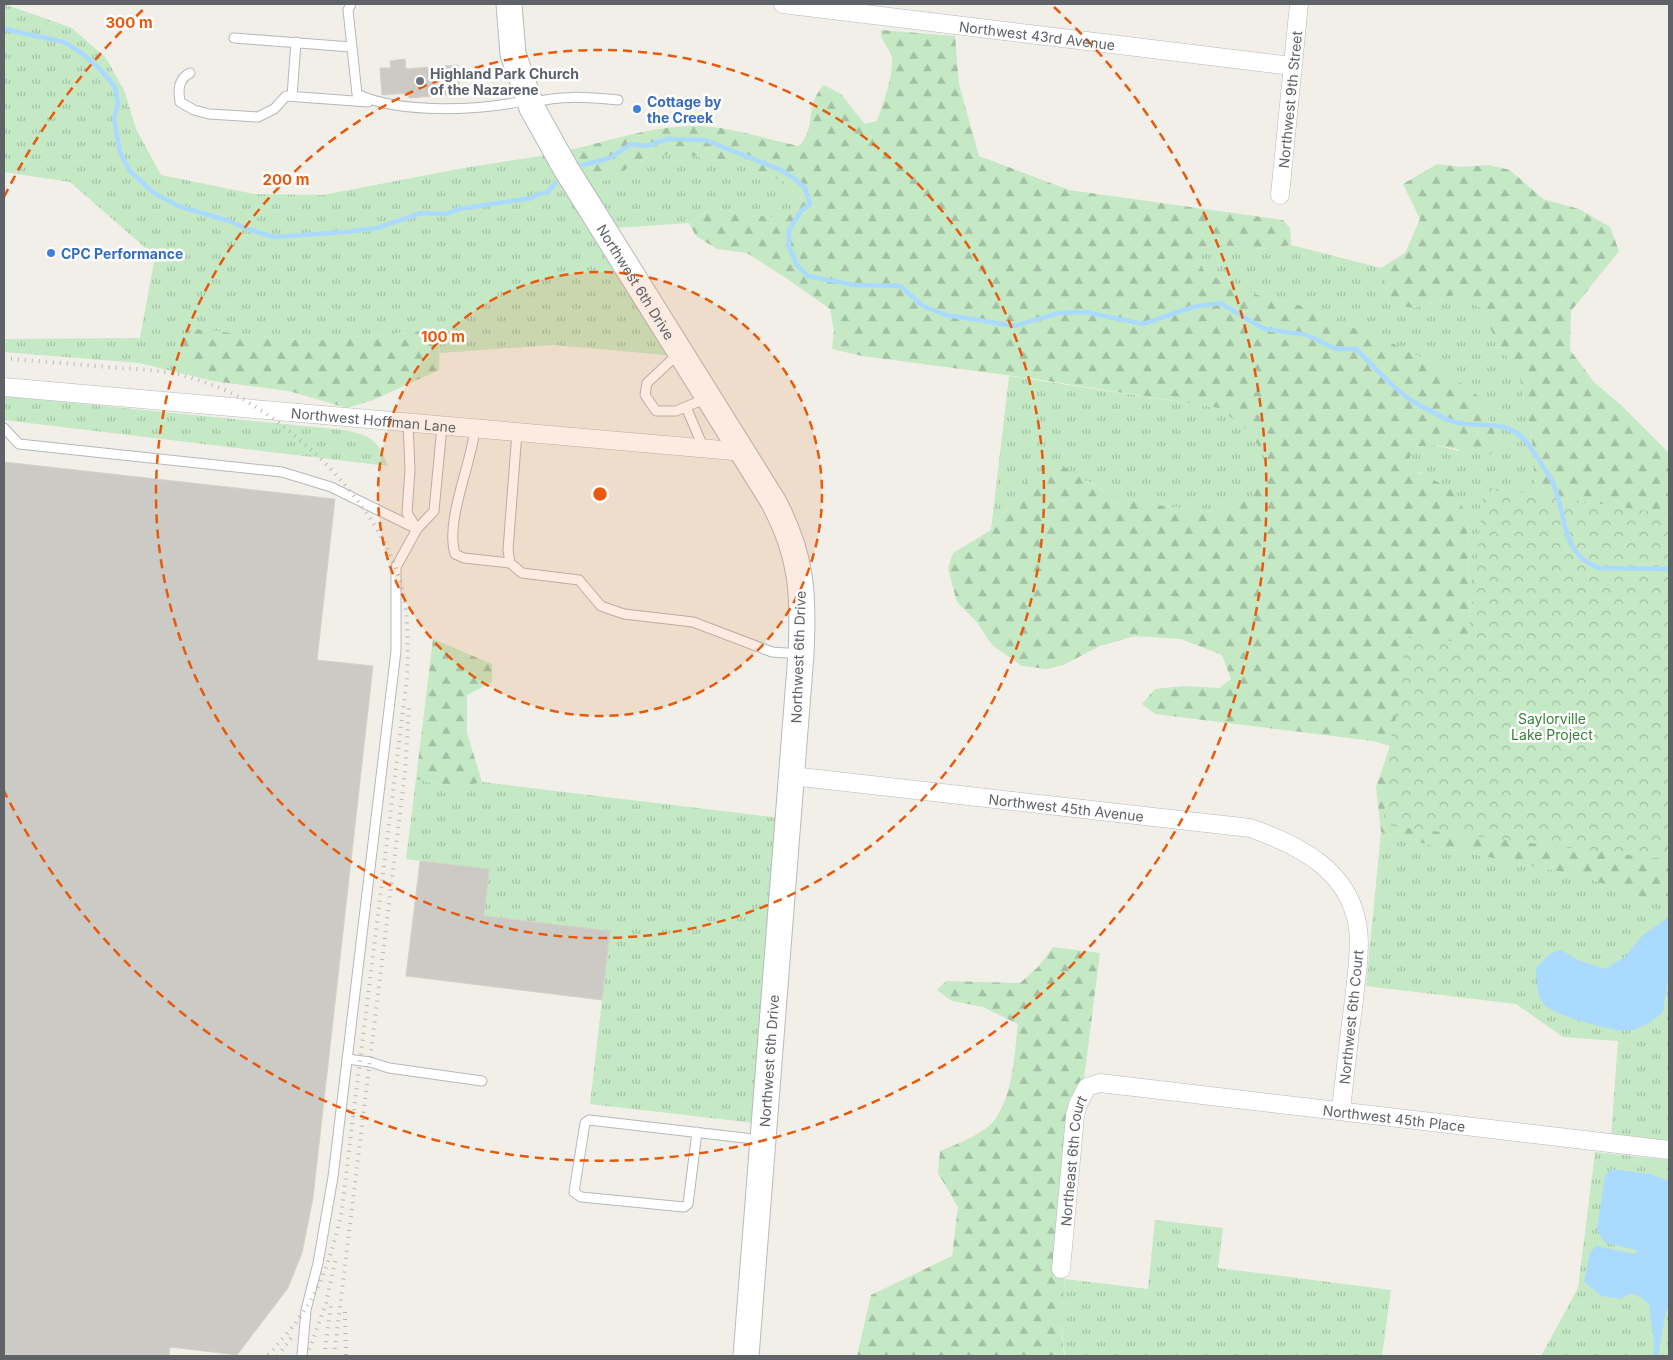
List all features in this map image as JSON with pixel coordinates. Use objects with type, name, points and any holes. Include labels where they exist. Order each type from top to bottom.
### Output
[{"type":"main road","name":"Northwest 6th Drive","points":[[509,4],[513,54],[529,102],[571,177],[745,452],[784,521],[797,557],[801,579],[801,654],[746,1356]]},
{"type":"street","name":"Northwest 43rd Avenue","points":[[783,4],[1292,66]]},
{"type":"street","name":"Northwest 9th Street","points":[[1280,195],[1299,4]]},
{"type":"street","name":"Northwest Hoffman Lane","points":[[4,387],[745,452]]},
{"type":"street","name":"Northwest 45th Avenue","points":[[792,776],[1250,828],[1283,839],[1314,857],[1330,870]]},
{"type":"street","name":"Northwest 6th Court","points":[[1330,870],[1350,901],[1358,929],[1359,956],[1341,1110]]},
{"type":"street","name":"Northeast 6th Court","points":[[1061,1269],[1078,1104],[1087,1087],[1100,1083],[1118,1084]]},
{"type":"street","name":"Northwest 45th Place","points":[[1118,1084],[1669,1150]]},
{"type":"lane","points":[[351,4],[348,10],[357,94],[374,102]]},
{"type":"lane","points":[[234,38],[352,47]]},
{"type":"lane","points":[[292,96],[296,42]]},
{"type":"lane","points":[[190,72],[184,76],[180,83],[178,91],[180,102],[194,110],[209,114],[258,117],[274,109],[286,96],[374,102],[396,106],[488,108],[552,97],[574,96],[618,100]]},
{"type":"lane","points":[[681,350],[647,383],[645,396],[656,411],[676,411],[710,396]]},
{"type":"lane","points":[[686,407],[704,449]]},
{"type":"lane","points":[[408,423],[410,470],[407,512],[417,529]]},
{"type":"lane","points":[[302,1356],[306,1310],[318,1263],[333,1177],[396,650],[396,567],[417,529],[434,511],[442,426]]},
{"type":"lane","points":[[4,428],[19,444],[282,472],[331,487],[417,529]]},
{"type":"lane","points":[[475,429],[473,447],[458,503],[453,545],[455,554],[464,558],[510,563],[522,572],[578,580],[600,606],[624,614],[693,622],[772,652],[801,654]]},
{"type":"lane","points":[[510,563],[508,550],[517,432]]},
{"type":"lane","points":[[347,1059],[370,1062],[388,1068],[482,1081]]},
{"type":"lane","points":[[697,1132],[688,1204],[684,1207],[581,1197],[574,1192],[584,1123],[589,1120],[697,1132],[763,1140]]},
{"type":"green space","points":[[4,4],[72,28],[106,58],[124,90],[136,129],[161,175],[254,194],[323,195],[469,167],[548,155],[677,356],[554,345],[440,353],[440,336],[421,331],[306,341],[195,329],[174,353],[213,381],[139,363],[4,352],[4,339],[140,338],[155,256],[70,182],[4,172]]},
{"type":"green space","points":[[881,30],[955,36],[959,84],[979,156],[1069,190],[1283,220],[1290,228],[1291,245],[1262,249],[1211,244],[1195,252],[1205,273],[1257,295],[1296,304],[1394,344],[1442,368],[1479,397],[1498,441],[1490,455],[1434,445],[1416,447],[1405,466],[1456,491],[1467,519],[1470,623],[1468,644],[1542,505],[1534,478],[1532,439],[1519,374],[1496,341],[1482,308],[1454,295],[1414,308],[1390,305],[1381,268],[1405,253],[1420,219],[1403,184],[1437,164],[1461,167],[1489,165],[1510,170],[1543,199],[1579,209],[1610,227],[1619,251],[1571,311],[1570,350],[1594,382],[1622,406],[1669,453],[1669,906],[1581,876],[1438,847],[1381,832],[1376,787],[1390,746],[1373,741],[1155,714],[1142,704],[1155,689],[1184,686],[1219,688],[1231,679],[1222,655],[1181,639],[1135,636],[1100,646],[1063,665],[1047,669],[1022,666],[992,645],[976,621],[957,602],[948,569],[953,553],[991,530],[1009,507],[1018,488],[1040,473],[1063,466],[1106,493],[1149,504],[1212,512],[1252,496],[1269,464],[1251,434],[1219,408],[1029,378],[862,356],[832,349],[834,331],[830,309],[747,253],[717,249],[696,236],[689,223],[711,209],[785,219],[802,200],[783,181],[744,166],[679,153],[648,157],[606,180],[586,182],[569,150],[646,131],[694,126],[734,130],[799,146],[805,139],[808,131],[814,101],[824,85],[841,94],[865,124],[877,121],[892,67],[891,55],[882,38]]},
{"type":"green space","points":[[679,153],[744,166],[783,181],[802,200],[785,219],[711,209],[689,223],[615,228],[586,182],[606,180],[648,157]]},
{"type":"green space","points":[[1211,244],[1262,249],[1291,245],[1381,268],[1390,305],[1414,308],[1454,295],[1482,308],[1496,341],[1519,374],[1532,439],[1534,478],[1542,505],[1468,644],[1470,623],[1467,519],[1421,473],[1405,467],[1415,447],[1434,445],[1459,451],[1442,368],[1394,344],[1296,304],[1257,295],[1205,273],[1195,252]]},
{"type":"green space","points":[[195,329],[306,341],[421,331],[440,336],[439,370],[373,400],[347,408],[289,391],[213,381],[173,353]]},
{"type":"green space","points":[[1009,376],[1219,408],[1251,434],[1269,464],[1252,496],[1212,512],[1149,504],[1106,493],[1088,481],[1018,488],[1011,504],[991,530]]},
{"type":"green space","points":[[4,396],[344,430],[361,434],[377,444],[388,466],[4,420]]},
{"type":"green space","name":"Saylorville Lake Project","points":[[1484,487],[1669,514],[1669,860],[1383,825],[1392,732],[1394,732],[1406,636],[1468,643]]},
{"type":"green space","points":[[433,639],[492,664],[492,682],[467,695],[467,733],[482,782],[459,788],[416,779]]},
{"type":"green space","points":[[416,779],[459,788],[482,782],[781,818],[755,1123],[590,1104],[610,932],[484,916],[489,869],[406,859]]},
{"type":"green space","points":[[1381,832],[1438,847],[1581,876],[1669,906],[1669,1144],[1611,1137],[1618,1041],[1563,1037],[1516,1004],[1366,986]]},
{"type":"green space","points":[[1053,947],[1100,953],[1079,1118],[1061,1321],[1064,1356],[857,1356],[871,1295],[952,1256],[958,1207],[938,1173],[940,1151],[970,1138],[991,1124],[1002,1107],[1010,1084],[1018,1024],[983,1007],[952,1001],[937,990],[946,981],[1020,983],[1038,967]]},
{"type":"green space","points":[[1595,1152],[1669,1160],[1669,1356],[1541,1356],[1578,1288]]},
{"type":"green space","points":[[1155,1220],[1223,1228],[1218,1268],[1391,1290],[1382,1356],[1065,1356],[1061,1321],[1065,1279],[1148,1289]]},
{"type":"water","points":[[1666,919],[1669,921],[1669,972],[1663,1012],[1651,1022],[1637,1029],[1619,1030],[1571,1018],[1550,1009],[1542,1001],[1537,987],[1536,968],[1551,953],[1561,950],[1577,960],[1605,969],[1625,957],[1642,936]]},
{"type":"water","points":[[1611,1169],[1649,1174],[1669,1181],[1669,1302],[1658,1356],[1653,1356],[1654,1343],[1649,1304],[1639,1296],[1632,1294],[1621,1299],[1602,1296],[1584,1282],[1590,1252],[1596,1246],[1635,1254],[1638,1250],[1605,1243],[1597,1230],[1605,1176]]},
{"type":"building","name":"Highland Park Church of the Nazarene","points":[[405,59],[406,69],[458,65],[460,94],[409,98],[409,93],[382,95],[380,68],[391,68],[390,61]]},
{"type":"building","points":[[4,462],[335,499],[317,660],[373,666],[313,1198],[302,1253],[288,1288],[237,1355],[170,1347],[169,1356],[4,1356]]},
{"type":"building","points":[[420,861],[489,869],[484,916],[610,931],[602,1000],[406,976]]},
{"type":"waterway","points":[[4,29],[64,42],[83,54],[101,70],[115,87],[118,103],[114,118],[120,152],[130,171],[155,194],[181,207],[274,237],[377,228],[421,213],[447,214],[459,209],[532,198],[538,194],[547,193],[555,183]]},
{"type":"waterway","points":[[583,165],[610,158],[631,144],[646,146],[668,139],[705,140],[781,170],[805,188],[810,204],[801,211],[789,230],[789,247],[797,265],[808,276],[854,285],[900,286],[923,306],[946,315],[1015,326],[1059,313],[1085,312],[1143,324],[1193,307],[1220,303],[1265,329],[1307,335],[1336,349],[1356,349],[1397,389],[1419,405],[1456,422],[1507,428],[1525,440],[1554,485],[1571,544],[1587,562],[1599,568],[1669,569]]},
{"type":"railway","points":[[4,358],[173,373],[208,384],[243,399],[298,438],[342,481],[378,531],[391,557],[404,595],[408,642],[407,678],[341,1216],[323,1276],[315,1292],[296,1323],[267,1356]]},
{"type":"railway","points":[[334,1356],[405,772],[409,706]]},
{"type":"railway","points":[[307,1356],[326,1303],[336,1257]]},
{"type":"railway","points":[[324,1356],[331,1306]]},
{"type":"railway","points":[[345,1312],[346,1356]]},
{"type":"railway","points":[[278,1356],[292,1337]]},
{"type":"place","name":"Highland Park Church of the Nazarene","points":[[420,81]]},
{"type":"place","name":"Cottage by the Creek","points":[[637,109]]},
{"type":"place","name":"CPC Performance","points":[[51,253]]}]
